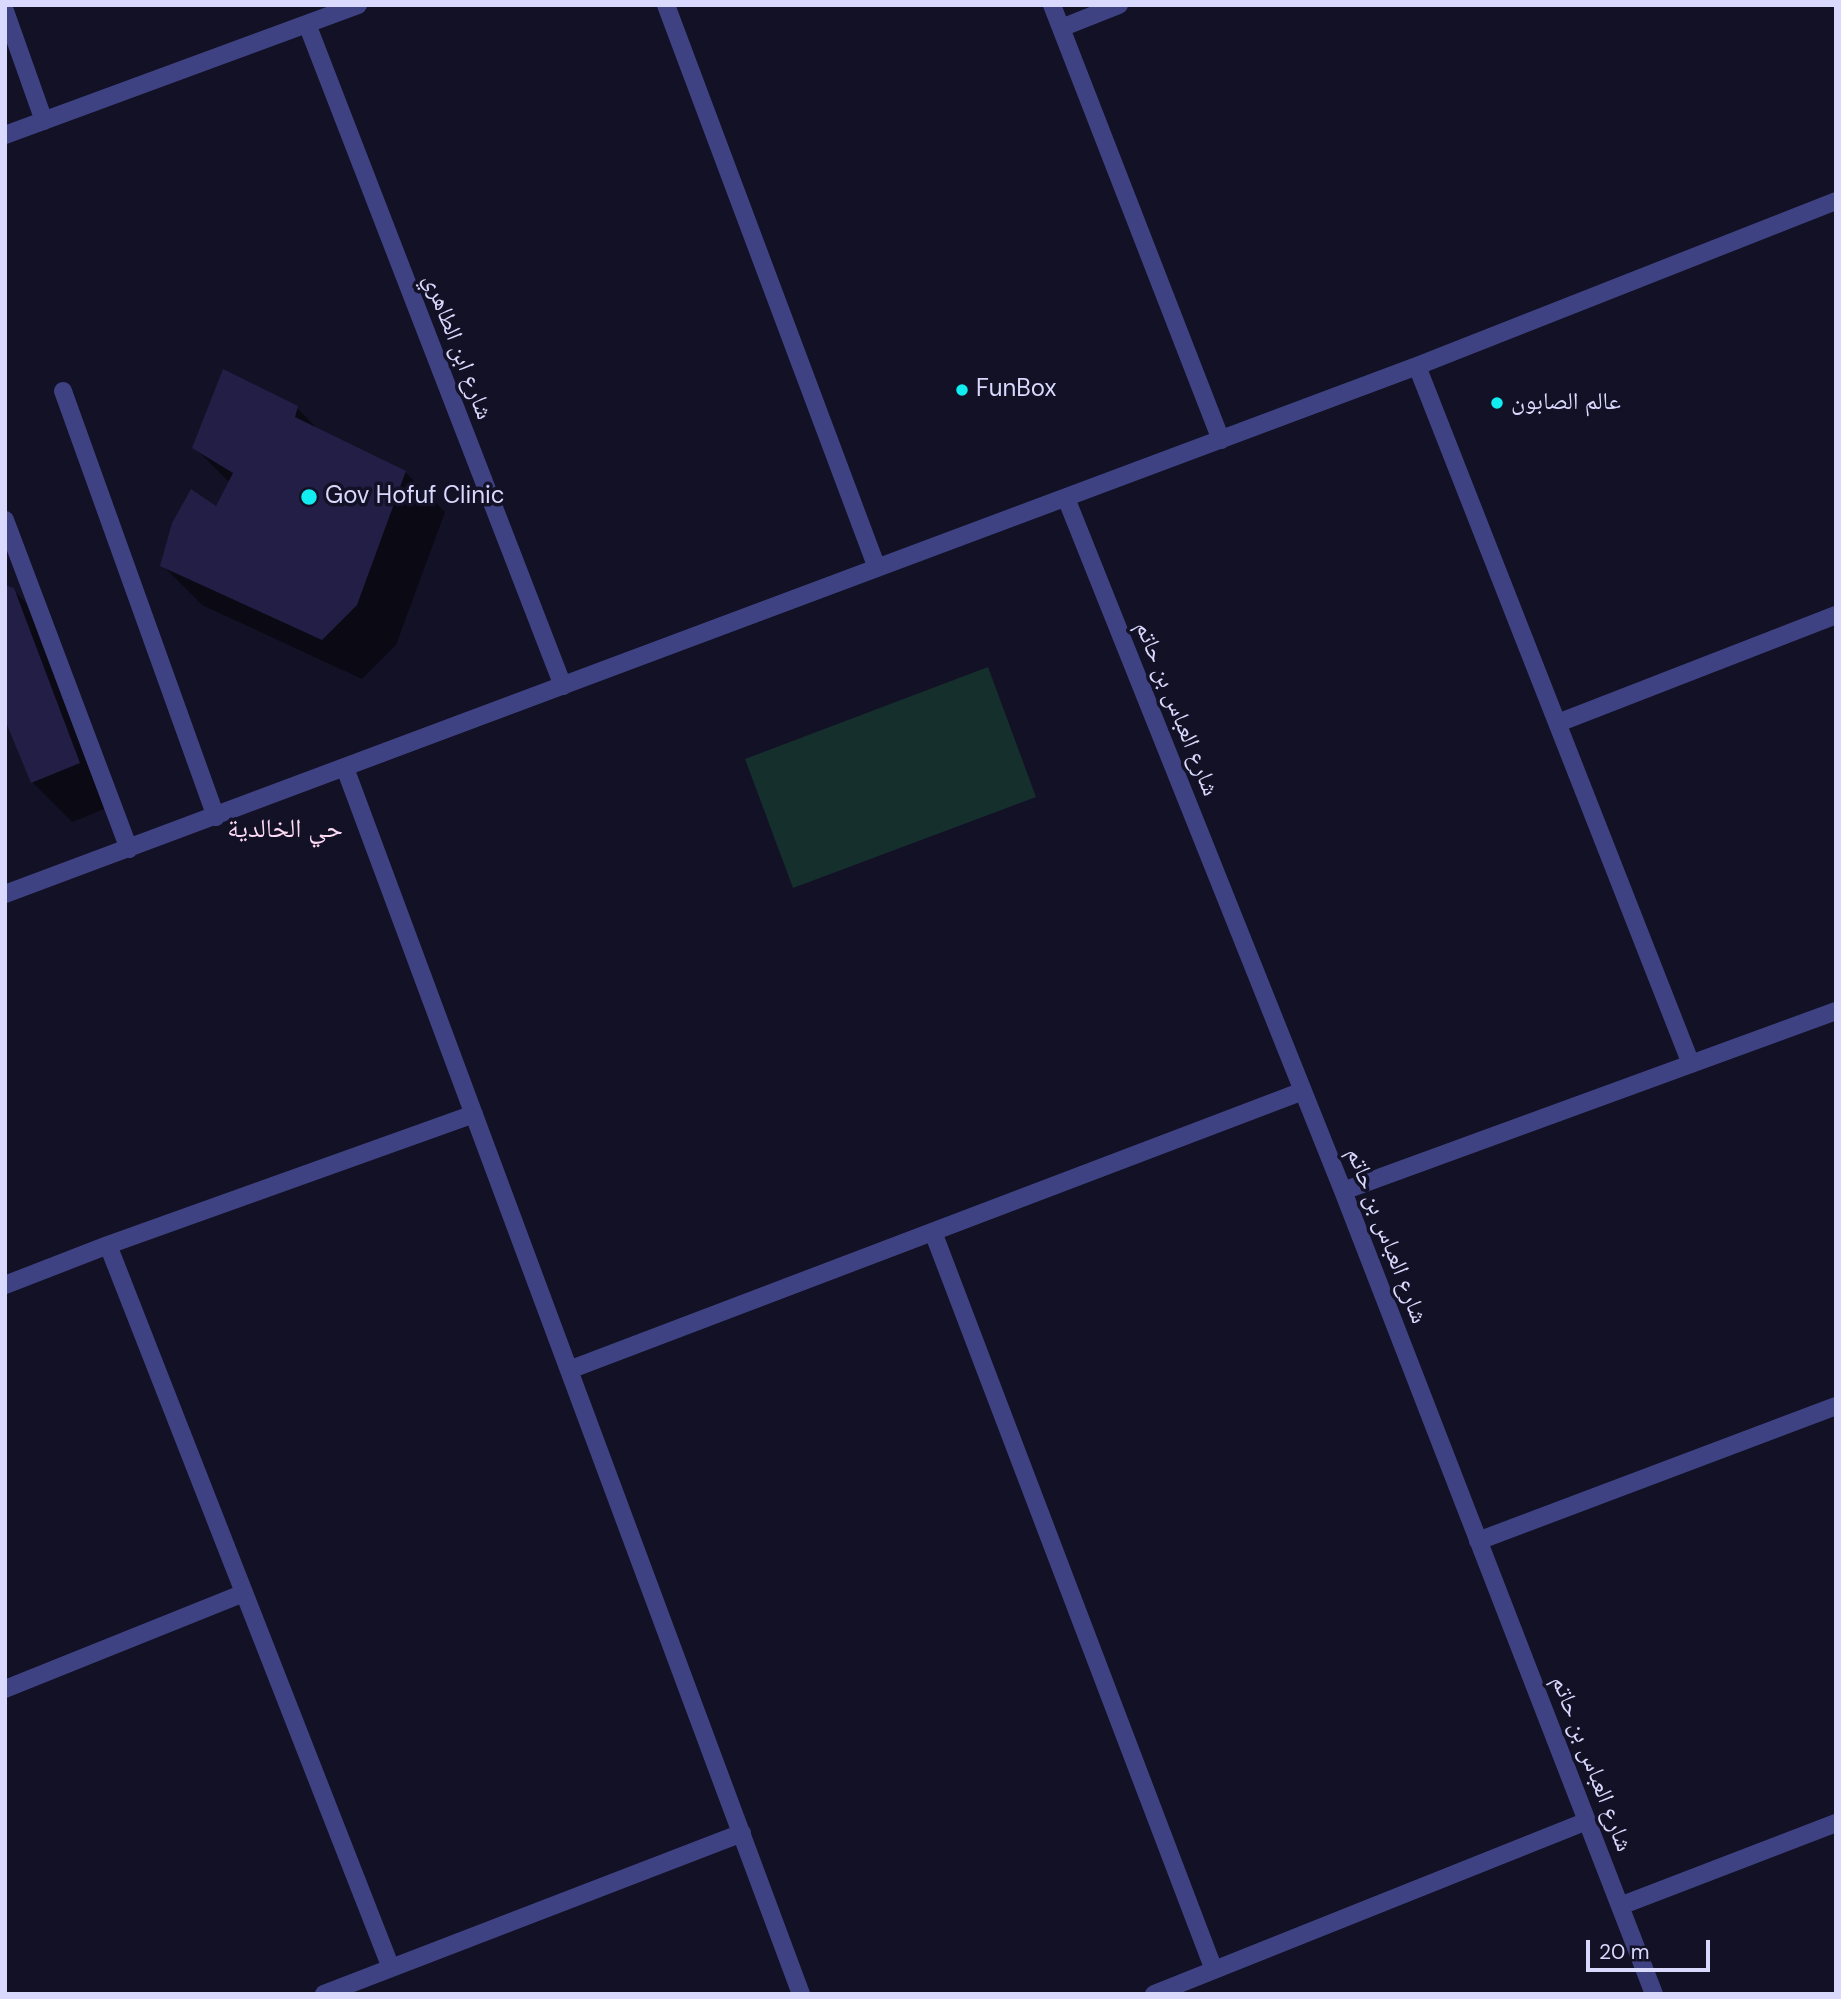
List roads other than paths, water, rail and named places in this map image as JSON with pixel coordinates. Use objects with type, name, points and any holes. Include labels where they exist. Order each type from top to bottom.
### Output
[{"type":"street","points":[[5,135],[358,5]]},
{"type":"street","points":[[666,5],[877,568]]},
{"type":"street","points":[[1052,5],[1221,440]]},
{"type":"street","points":[[1061,28],[1119,5]]},
{"type":"street","points":[[5,11],[44,121]]},
{"type":"street","name":"شارع ابن الطاهري","points":[[307,24],[563,686]]},
{"type":"street","points":[[5,894],[1417,366],[1836,201]]},
{"type":"street","points":[[1417,366],[1691,1064]]},
{"type":"street","points":[[63,391],[216,817]]},
{"type":"street","name":"شارع العباس بن حاتم","points":[[1066,498],[1343,1191],[1654,1994]]},
{"type":"street","points":[[5,520],[129,849]]},
{"type":"street","points":[[1558,723],[1836,615]]},
{"type":"street","points":[[345,768],[801,1994]]},
{"type":"street","points":[[1343,1191],[1836,1011]]},
{"type":"street","points":[[569,1370],[1303,1091]]},
{"type":"street","points":[[5,1285],[108,1245],[474,1114]]},
{"type":"street","points":[[933,1231],[1214,1970]]},
{"type":"street","points":[[108,1245],[391,1968]]},
{"type":"street","points":[[1478,1541],[1834,1411]]},
{"type":"street","points":[[5,1689],[244,1592]]},
{"type":"street","points":[[1154,1994],[1587,1821]]},
{"type":"street","points":[[1620,1906],[1836,1823]]},
{"type":"street","points":[[324,1994],[742,1833]]},
{"type":"place","name":"FunBox","points":[[962,390]]},
{"type":"place","name":"عالم الصابون","points":[[1497,403]]},
{"type":"place","name":"Gov Hofuf Clinic","points":[[309,497]]},
{"type":"district","name":"حي الخالدية","points":[[285,830]]}]
